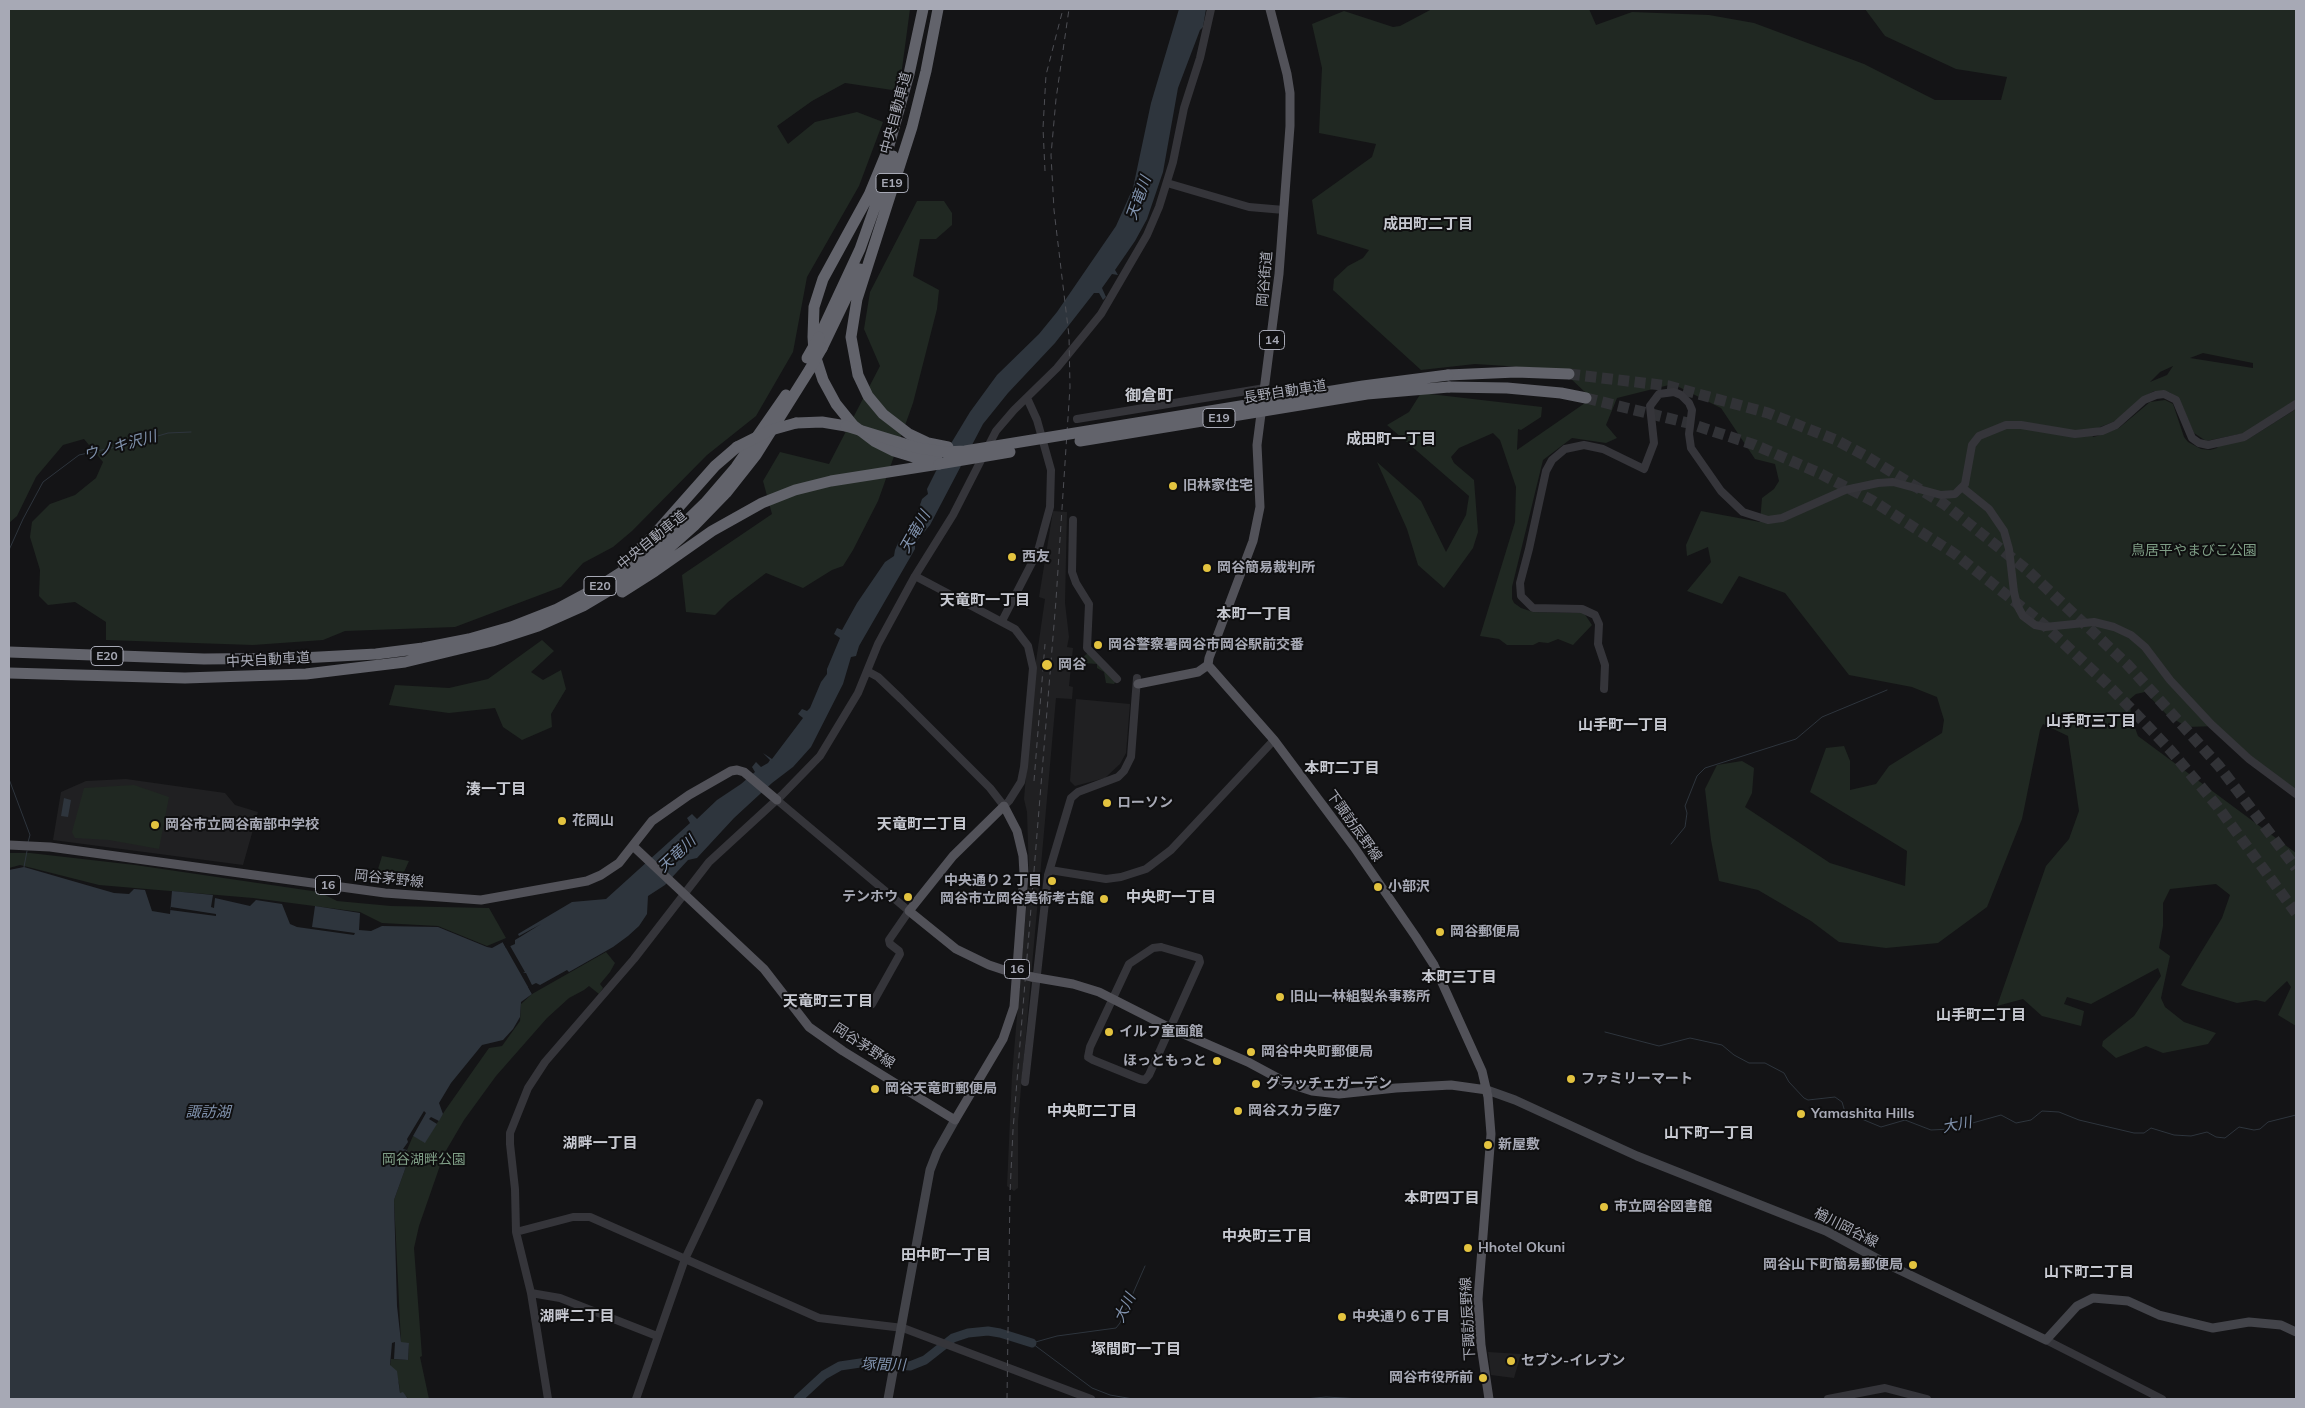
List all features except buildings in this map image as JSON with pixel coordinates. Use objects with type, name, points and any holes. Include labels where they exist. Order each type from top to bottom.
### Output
[{"type":"highway","points":[[923,9],[910,74],[888,149],[869,195],[824,279],[814,307],[812,337],[818,366],[829,392],[850,425],[883,447],[917,458],[941,459],[990,451]]},
{"type":"highway","name":"中央自動車道","points":[[820,342],[860,249],[887,176],[908,100],[927,9]]},
{"type":"highway","points":[[936,9],[926,71],[912,128],[862,284],[852,325],[852,350],[858,375],[868,396],[891,422],[909,434],[933,444],[990,451]]},
{"type":"highway","name":"中央自動車道","points":[[9,673],[185,678],[306,674],[405,662],[492,642],[538,626],[583,606],[639,572],[677,542],[726,493],[770,435],[857,276],[894,179],[916,101],[936,9]]},
{"type":"highway","name":"中央自動車道","points":[[9,652],[204,659],[300,658],[400,651],[446,644],[511,627],[557,609],[617,576],[672,535],[720,486],[765,427],[808,364]]},
{"type":"highway","name":"長野自動車道","points":[[990,451],[1448,381],[1516,372],[1569,374]]},
{"type":"highway","name":"長野自動車道","points":[[1448,381],[1586,398]]},
{"type":"highway","points":[[353,655],[444,641],[475,634],[533,616],[577,595],[610,574],[639,550],[715,466],[737,447],[758,435],[796,423],[822,422],[850,425]]},
{"type":"highway","points":[[405,662],[450,656],[534,632],[573,617],[611,598],[746,510],[795,490],[831,481],[990,451]]},
{"type":"main road","name":"岡谷街道","points":[[1208,665],[1249,554],[1258,522],[1260,496],[1257,459],[1277,299],[1290,126],[1290,93],[1270,9]]},
{"type":"main road","points":[[1138,681],[1208,665]]},
{"type":"main road","name":"下諏訪辰野線","points":[[1208,665],[1274,740],[1354,848],[1434,965],[1479,1064],[1487,1090],[1490,1127],[1490,1163],[1478,1299],[1481,1346],[1489,1399]]},
{"type":"main road","name":"岡谷茅野線","points":[[9,845],[50,847],[385,893],[466,900],[511,896],[588,881],[619,863],[636,848],[652,820],[666,809],[731,771],[741,770],[776,798]]},
{"type":"main road","points":[[910,911],[953,856],[1004,806]]},
{"type":"main road","name":"16","points":[[955,1120],[1003,1039],[1014,1007],[1024,874],[1019,838],[1004,806]]},
{"type":"main road","name":"岡谷茅野線","points":[[636,848],[764,969],[809,1027],[955,1120]]},
{"type":"main road","name":"16","points":[[910,911],[956,949],[980,962],[1010,972],[1089,988],[1113,998],[1170,1028],[1248,1062],[1287,1083],[1312,1091],[1339,1094],[1451,1085],[1487,1090]]},
{"type":"main road","name":"楢川岡谷線","points":[[1487,1090],[1515,1100],[1637,1156],[1826,1231],[1889,1265],[2046,1340]]},
{"type":"main road","points":[[888,1399],[903,1328],[930,1170],[937,1152],[955,1120]]},
{"type":"main road","points":[[2046,1340],[2077,1306],[2084,1300],[2093,1298],[2128,1301],[2159,1315],[2213,1328],[2249,1322],[2281,1326],[2296,1332]]},
{"type":"street","points":[[548,1399],[531,1293],[516,1232],[516,1189],[510,1133],[528,1088],[545,1062],[634,959],[682,891],[724,847],[820,756],[858,693],[878,644],[915,576],[953,515],[989,442],[1004,421],[1057,368],[1101,314],[1152,224],[1167,183],[1184,108],[1200,58],[1211,9]]},
{"type":"street","points":[[1167,183],[1249,207],[1284,210]]},
{"type":"street","points":[[1077,419],[1265,388]]},
{"type":"street","points":[[1604,689],[1605,665],[1598,644],[1599,624],[1595,615],[1582,609],[1533,608],[1521,596],[1520,583],[1546,471],[1552,460],[1565,449],[1584,445],[1603,449],[1644,469],[1654,443],[1650,406],[1659,394],[1674,392],[1687,400],[1692,410],[1689,439],[1694,453],[1714,483],[1728,500],[1738,508],[1754,517],[1768,520],[1779,519],[1832,494],[1878,483],[1893,482],[1944,495],[1955,494],[1963,488],[1967,480],[1972,445],[1978,436],[1998,427],[2014,424],[2075,434],[2102,431],[2116,425],[2144,400],[2164,394],[2176,400],[2192,438],[2199,443],[2208,445],[2244,437],[2296,404]]},
{"type":"street","points":[[1002,621],[1038,551],[1050,507],[1051,470],[1037,420],[1027,398]]},
{"type":"street","points":[[1963,488],[1990,509],[2004,531],[2009,549],[2014,592],[2017,605],[2023,616],[2034,625],[2045,627],[2094,622],[2114,626],[2131,635],[2144,646],[2170,680],[2211,724],[2249,759],[2296,794]]},
{"type":"street","points":[[1074,520],[1072,572],[1076,583],[1089,604],[1087,648],[1117,679]]},
{"type":"street","points":[[867,671],[878,677],[902,699],[990,788],[1004,806],[1016,792],[1024,767],[1033,668],[1030,654],[1022,636],[1015,629],[915,576]]},
{"type":"street","points":[[1025,1082],[1035,977],[1050,870],[1074,794],[1113,780],[1124,771],[1131,757],[1138,681]]},
{"type":"street","points":[[1050,870],[1106,879],[1121,877],[1146,869],[1171,850],[1274,740]]},
{"type":"street","points":[[776,798],[910,911],[889,940],[890,944],[899,950],[900,954],[872,1004]]},
{"type":"street","points":[[1161,947],[1199,958],[1200,962],[1170,1028],[1145,1080],[1088,1057],[1090,1047],[1129,964],[1153,948],[1161,947]]},
{"type":"street","points":[[636,1399],[656,1336],[685,1259],[760,1103]]},
{"type":"street","points":[[516,1232],[585,1216],[610,1224],[819,1318],[903,1328],[1091,1399]]},
{"type":"street","points":[[531,1293],[560,1298],[656,1336]]},
{"type":"street","points":[[2046,1340],[2162,1399]]},
{"type":"street","points":[[1828,1399],[1885,1388],[1927,1399]]},
{"type":"shaded area","points":[[1053,511],[1067,512],[1065,603],[1069,637],[1067,647],[1073,648],[1069,686],[1073,687],[1072,699],[1056,698],[1018,1122],[1018,1188],[1014,1191],[1007,1186],[1012,1075],[1029,875],[1027,812],[1024,799],[1035,668],[1045,599],[1039,597]]},
{"type":"shaded area","points":[[1076,699],[1130,704],[1126,753],[1120,764],[1105,778],[1075,786],[1070,781]]},
{"type":"shaded area","name":"岡谷市立岡谷南部中学校","points":[[126,779],[225,793],[235,805],[258,812],[243,865],[53,840],[61,792],[86,781]]},
{"type":"shaded area","points":[[1488,1352],[1521,1354],[1514,1378],[1491,1375]]},
{"type":"green space","points":[[9,9],[910,9],[899,91],[845,83],[812,101],[777,126],[788,144],[815,122],[857,112],[883,122],[859,186],[807,277],[793,352],[756,416],[707,455],[632,531],[613,547],[583,563],[561,587],[455,627],[345,631],[323,640],[253,645],[106,640],[106,622],[75,602],[48,605],[39,596],[40,570],[30,537],[32,522],[50,504],[75,495],[96,478],[103,462],[84,439],[63,445],[36,477],[17,516],[9,523]]},
{"type":"green space","name":"鳥居平やまびこ公園","points":[[1432,9],[1589,9],[1596,25],[1632,12],[1709,15],[1754,23],[1864,64],[1935,100],[2001,100],[2007,77],[1956,69],[1885,36],[1865,9],[2296,9],[2296,401],[2245,433],[2206,441],[2194,433],[2179,399],[2169,392],[2154,391],[2125,415],[2095,429],[2092,434],[2093,437],[2119,428],[2150,402],[2165,400],[2173,404],[2184,437],[2188,442],[2201,449],[2210,450],[2217,448],[2219,445],[2245,441],[2296,409],[2296,790],[2260,764],[2217,726],[2187,727],[2167,715],[2145,692],[2136,694],[2130,699],[2131,717],[2138,736],[2296,853],[2296,1026],[2278,1015],[2291,987],[2287,981],[2265,1002],[2256,1000],[2237,1003],[2181,985],[2222,918],[2230,895],[2216,884],[2170,889],[2163,903],[2163,926],[2159,948],[2170,956],[2161,998],[2165,1007],[2184,1022],[2216,1033],[2208,1044],[2163,1053],[2146,1046],[2116,1058],[2102,1046],[2103,1041],[2134,1016],[2161,976],[2158,968],[2091,1004],[2067,997],[2064,1004],[2084,1011],[2081,1026],[2042,1016],[2023,999],[1997,1006],[2046,866],[2069,839],[2079,811],[2068,736],[2043,724],[2040,730],[2022,819],[1987,907],[1938,943],[1886,948],[1839,942],[1811,921],[1758,890],[1719,881],[1711,840],[1705,789],[1717,765],[1742,761],[1754,768],[1752,793],[1745,807],[1830,863],[1905,886],[1907,851],[1810,792],[1826,748],[1844,746],[1850,761],[1850,790],[1876,784],[1889,766],[1942,733],[1944,720],[1937,697],[1912,687],[1849,675],[1785,593],[1739,576],[1722,604],[1687,591],[1711,562],[1708,547],[1687,556],[1686,545],[1701,511],[1760,522],[1762,498],[1774,489],[1779,481],[1775,464],[1755,459],[1721,408],[1673,384],[1617,398],[1606,425],[1617,438],[1606,443],[1572,438],[1543,460],[1512,587],[1512,599],[1521,608],[1533,612],[1584,613],[1592,625],[1573,645],[1558,639],[1548,643],[1539,642],[1533,645],[1507,645],[1499,639],[1480,636],[1515,522],[1516,487],[1500,440],[1493,433],[1459,448],[1451,457],[1454,463],[1474,480],[1478,532],[1473,548],[1444,588],[1418,565],[1407,529],[1377,462],[1421,501],[1446,552],[1466,515],[1469,496],[1387,425],[1409,412],[1421,393],[1542,407],[1541,417],[1521,430],[1518,429],[1517,450],[1585,403],[1587,394],[1569,377],[1569,370],[1475,364],[1421,370],[1333,290],[1334,279],[1348,266],[1363,258],[1369,250],[1317,234],[1312,200],[1372,157],[1376,144],[1319,133],[1322,68],[1312,24],[1344,11],[1393,27],[1400,26]],"holes":[[[2203,353],[2253,363],[2253,368],[2190,358]],[[2173,366],[2167,375],[2150,382],[2160,372]]]},
{"type":"green space","points":[[917,201],[944,201],[952,213],[952,225],[936,239],[920,239],[913,276],[939,290],[937,309],[913,403],[878,501],[853,550],[843,566],[832,570],[803,588],[766,573],[728,602],[715,615],[686,612],[682,575],[772,514],[763,481],[780,452],[829,464],[880,366],[864,329],[870,292]]},
{"type":"green space","points":[[542,640],[554,651],[531,672],[543,680],[561,670],[566,689],[551,714],[552,727],[522,740],[503,727],[495,708],[449,713],[389,705],[395,685],[449,688],[488,679]]},
{"type":"green space","points":[[1088,653],[1116,681],[1114,684],[1106,683],[1104,672],[1097,668],[1097,664],[1083,663],[1082,667],[1083,657]]},
{"type":"green space","points":[[134,785],[169,797],[159,849],[109,840],[75,838],[72,832],[84,788]]},
{"type":"green space","points":[[9,853],[30,853],[135,865],[319,892],[337,901],[391,906],[489,908],[506,938],[487,946],[438,926],[382,923],[360,912],[253,898],[99,885],[20,865],[9,868]]},
{"type":"green space","points":[[382,856],[409,861],[399,883],[375,879]]},
{"type":"green space","name":"岡谷湖畔公園","points":[[606,952],[615,963],[600,984],[603,988],[599,994],[589,986],[569,998],[547,1018],[496,1076],[464,1120],[444,1154],[419,1226],[414,1248],[422,1356],[420,1357],[429,1399],[408,1399],[400,1393],[399,1383],[390,1366],[391,1359],[408,1360],[409,1343],[401,1343],[394,1200],[408,1161],[407,1150],[413,1136],[425,1142],[489,1048],[502,1046],[520,1021],[521,1004],[532,994]]},
{"type":"water","name":"諏訪湖","points":[[1179,9],[1206,9],[1203,27],[1200,30],[1178,88],[1163,172],[1147,219],[1135,241],[1115,270],[1118,275],[1112,274],[1102,288],[1106,297],[1103,300],[1099,293],[1094,293],[1055,343],[1008,393],[983,424],[930,525],[915,543],[915,549],[859,646],[856,656],[851,657],[843,684],[811,747],[793,767],[772,783],[734,818],[697,858],[688,860],[665,885],[648,896],[647,914],[639,926],[628,936],[613,947],[569,972],[567,970],[540,985],[536,983],[528,987],[532,994],[521,1002],[520,1017],[513,1029],[503,1040],[482,1045],[451,1083],[439,1103],[443,1114],[439,1121],[431,1117],[429,1119],[437,1124],[425,1143],[413,1136],[426,1113],[424,1111],[407,1139],[408,1142],[403,1149],[407,1150],[408,1161],[394,1200],[397,1306],[401,1342],[409,1343],[408,1360],[394,1359],[395,1342],[392,1343],[390,1365],[397,1371],[400,1393],[403,1392],[408,1399],[9,1399],[9,870],[24,867],[114,893],[129,894],[134,889],[145,890],[152,911],[170,914],[172,891],[213,895],[211,907],[214,908],[215,898],[250,906],[256,900],[282,904],[290,924],[297,927],[354,935],[355,933],[312,927],[315,906],[360,913],[359,930],[371,931],[382,926],[438,927],[492,948],[503,942],[506,948],[515,944],[515,940],[541,924],[519,936],[518,934],[572,902],[606,899],[690,823],[687,818],[692,814],[697,819],[717,800],[741,784],[755,772],[752,767],[756,762],[761,767],[768,763],[770,760],[763,753],[772,759],[803,718],[798,714],[802,709],[807,711],[810,708],[821,682],[827,674],[827,669],[840,638],[834,634],[837,628],[842,630],[857,603],[885,562],[894,556],[898,543],[903,539],[904,534],[917,514],[922,499],[928,494],[927,489],[944,455],[970,412],[997,375],[1039,334],[1057,312],[1116,226],[1133,188],[1151,103]]},
{"type":"water","points":[[64,798],[71,800],[68,817],[61,816]]},
{"type":"pier","points":[[171,907],[216,914],[216,916],[170,910]]},
{"type":"pier","points":[[504,940],[507,945],[509,944],[525,972],[523,973],[526,973],[533,987],[534,992],[532,994],[502,941]]},
{"type":"waterway","name":"ウノキ沢川","points":[[9,550],[43,482],[79,455],[134,443],[168,433],[191,432]]},
{"type":"waterway","points":[[1671,844],[1685,827],[1687,813],[1685,806],[1697,776],[1705,768],[1796,739],[1822,717],[1887,690]]},
{"type":"waterway","name":"ウノキ沢川","points":[[9,779],[30,835],[28,842]]},
{"type":"waterway","name":"ウノキ沢川","points":[[24,867],[27,851]]},
{"type":"waterway","name":"大川","points":[[1605,1032],[1659,1046],[1690,1038],[1722,1045],[1734,1055],[1749,1063],[1765,1063],[1784,1073],[1789,1082],[1804,1098],[1808,1100],[1835,1097],[1842,1102],[1845,1112],[1881,1127],[1905,1120],[1931,1130],[1951,1129],[2001,1115],[2016,1123],[2031,1120],[2042,1111],[2059,1112],[2079,1120],[2134,1133],[2144,1133],[2151,1128],[2174,1135],[2191,1136],[2207,1132],[2216,1137],[2225,1138],[2239,1127],[2254,1130],[2260,1129],[2268,1122],[2296,1115]]},
{"type":"waterway","name":"大川","points":[[1032,1343],[1057,1336],[1116,1328],[1120,1323],[1145,1266]]},
{"type":"waterway","name":"塚間川","points":[[798,1399],[824,1375],[840,1366],[867,1362],[910,1366],[925,1360],[953,1338],[968,1333],[988,1331],[1032,1343]]},
{"type":"waterway","name":"塚間川","points":[[1033,1344],[1092,1388],[1110,1395],[1133,1399]]},
{"type":"waterway","name":"塚間川","points":[[1305,1399],[1326,1397],[1361,1399]]},
{"type":"tunnel","points":[[1569,374],[1669,386],[1768,413],[1836,440],[1944,504],[2026,569],[2127,664],[2219,766],[2296,868]]},
{"type":"tunnel","points":[[1586,398],[1688,423],[1755,445],[1819,473],[1873,501],[1955,554],[2043,624],[2139,717],[2171,751],[2218,807],[2296,913]]},
{"type":"railway","points":[[1045,171],[1043,128],[1046,75],[1063,9]]},
{"type":"railway","points":[[1007,1399],[1010,1193],[1013,1130],[1056,600],[1070,387],[1069,336],[1054,210],[1051,155],[1056,99],[1069,9]]},
{"type":"railway","points":[[1034,781],[1045,644]]},
{"type":"place","name":"旧林家住宅","points":[[1173,486]]},
{"type":"place","name":"西友","points":[[1012,557]]},
{"type":"place","name":"岡谷簡易裁判所","points":[[1207,568]]},
{"type":"place","name":"岡谷警察署岡谷市岡谷駅前交番","points":[[1098,645]]},
{"type":"place","name":"岡谷","points":[[1047,665]]},
{"type":"place","name":"ローソン","points":[[1107,803]]},
{"type":"place","name":"花岡山","points":[[562,821]]},
{"type":"place","name":"岡谷市立岡谷南部中学校","points":[[155,825]]},
{"type":"place","name":"中央通り２丁目","points":[[1052,881]]},
{"type":"place","name":"小部沢","points":[[1378,887]]},
{"type":"place","name":"テンホウ","points":[[908,897]]},
{"type":"place","name":"岡谷市立岡谷美術考古館","points":[[1104,899]]},
{"type":"place","name":"岡谷郵便局","points":[[1440,932]]},
{"type":"place","name":"旧山一林組製糸事務所","points":[[1280,997]]},
{"type":"place","name":"イルフ童画館","points":[[1109,1032]]},
{"type":"place","name":"岡谷中央町郵便局","points":[[1251,1052]]},
{"type":"place","name":"ほっともっと","points":[[1217,1061]]},
{"type":"place","name":"ファミリーマート","points":[[1571,1079]]},
{"type":"place","name":"グラッチェガーデン","points":[[1256,1084]]},
{"type":"place","name":"岡谷天竜町郵便局","points":[[875,1089]]},
{"type":"place","name":"岡谷スカラ座7","points":[[1238,1111]]},
{"type":"place","name":"Yamashita Hills","points":[[1801,1114]]},
{"type":"place","name":"新屋敷","points":[[1488,1145]]},
{"type":"place","name":"市立岡谷図書館","points":[[1604,1207]]},
{"type":"place","name":"Hhotel Okuni","points":[[1468,1248]]},
{"type":"place","name":"岡谷山下町簡易郵便局","points":[[1913,1265]]},
{"type":"place","name":"中央通り６丁目","points":[[1342,1317]]},
{"type":"place","name":"セブン-イレブン","points":[[1511,1361]]},
{"type":"place","name":"岡谷市役所前","points":[[1483,1378]]},
{"type":"district","name":"成田町二丁目","points":[[1428,224]]},
{"type":"district","name":"御倉町","points":[[1149,396]]},
{"type":"district","name":"成田町一丁目","points":[[1391,439]]},
{"type":"district","name":"天竜町一丁目","points":[[985,600]]},
{"type":"district","name":"本町一丁目","points":[[1254,614]]},
{"type":"district","name":"山手町三丁目","points":[[2091,721]]},
{"type":"district","name":"山手町一丁目","points":[[1623,725]]},
{"type":"district","name":"本町二丁目","points":[[1342,768]]},
{"type":"district","name":"湊一丁目","points":[[496,789]]},
{"type":"district","name":"天竜町二丁目","points":[[922,824]]},
{"type":"district","name":"中央町一丁目","points":[[1171,897]]},
{"type":"district","name":"本町三丁目","points":[[1459,977]]},
{"type":"district","name":"天竜町三丁目","points":[[828,1001]]},
{"type":"district","name":"山手町二丁目","points":[[1981,1015]]},
{"type":"district","name":"中央町二丁目","points":[[1092,1111]]},
{"type":"district","name":"山下町一丁目","points":[[1709,1133]]},
{"type":"district","name":"湖畔一丁目","points":[[600,1143]]},
{"type":"district","name":"本町四丁目","points":[[1442,1198]]},
{"type":"district","name":"中央町三丁目","points":[[1267,1236]]},
{"type":"district","name":"田中町一丁目","points":[[946,1255]]},
{"type":"district","name":"山下町二丁目","points":[[2089,1272]]},
{"type":"district","name":"湖畔二丁目","points":[[577,1316]]},
{"type":"district","name":"塚間町一丁目","points":[[1136,1349]]},
{"type":"water label","name":"天竜川","points":[[1139,198]]},
{"type":"water label","name":"天竜川","points":[[915,532]]},
{"type":"water label","name":"天竜川","points":[[677,854]]}]
